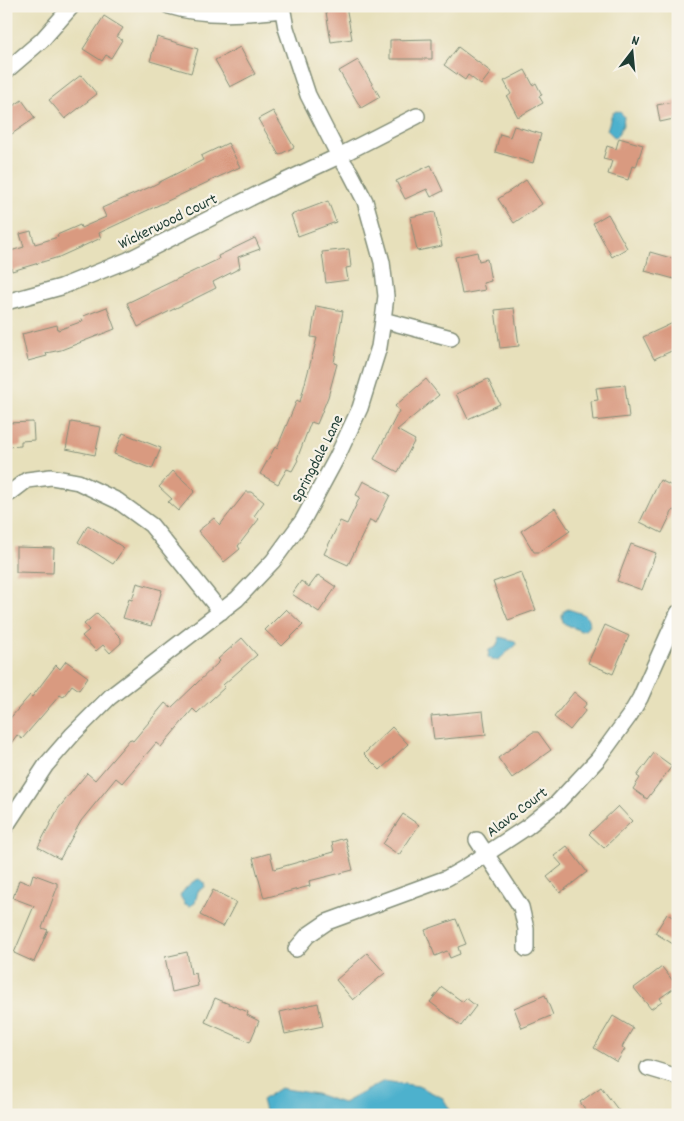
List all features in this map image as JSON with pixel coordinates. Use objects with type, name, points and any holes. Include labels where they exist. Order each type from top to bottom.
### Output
[{"type":"street","points":[[6,71],[42,40],[72,6]]},
{"type":"street","points":[[169,6],[197,13],[246,13],[282,8]]},
{"type":"street","name":"Springdale Lane","points":[[6,826],[46,765],[104,703],[237,599],[273,560],[303,520],[337,457],[360,408],[379,347],[384,320],[386,296],[382,262],[372,221],[359,189],[339,156],[308,95],[282,8]]},
{"type":"street","name":"Wickerwood Court","points":[[6,302],[62,287],[128,260],[417,116]]},
{"type":"street","points":[[384,320],[451,338]]},
{"type":"street","points":[[10,493],[27,480],[51,477],[78,482],[128,506],[151,525],[221,612]]},
{"type":"street","name":"Alava Court","points":[[296,949],[308,934],[327,922],[447,878],[488,854],[557,803],[598,759],[630,715],[640,698],[678,613]]},
{"type":"street","points":[[477,840],[488,854],[521,907],[526,929],[526,949]]},
{"type":"street","points":[[648,1068],[678,1077]]},
{"type":"water","points":[[616,111],[624,116],[623,125],[617,136],[614,137],[607,130],[612,114]]},
{"type":"water","points":[[568,609],[583,614],[588,619],[589,625],[587,628],[581,631],[563,623],[562,616],[564,611]]},
{"type":"water","points":[[500,637],[515,641],[516,645],[500,659],[494,660],[488,657],[489,650],[496,647]]},
{"type":"water","points":[[199,879],[204,883],[205,887],[198,891],[195,903],[190,906],[185,904],[180,896],[188,886]]},
{"type":"water","points":[[384,1081],[418,1086],[443,1098],[453,1115],[266,1115],[262,1100],[280,1088],[316,1094],[343,1103]]},
{"type":"building","points":[[325,6],[346,6],[352,39],[331,42]]},
{"type":"building","points":[[104,16],[123,28],[117,37],[122,40],[111,58],[106,55],[102,61],[83,49]]},
{"type":"building","points":[[157,37],[198,49],[191,73],[150,61]]},
{"type":"building","points":[[432,39],[432,59],[390,59],[390,40]]},
{"type":"building","points":[[240,47],[255,74],[230,87],[215,60]]},
{"type":"building","points":[[458,47],[491,72],[481,85],[468,75],[465,80],[444,65]]},
{"type":"building","points":[[358,60],[380,97],[361,108],[339,71]]},
{"type":"building","points":[[525,70],[533,85],[536,83],[542,95],[539,96],[543,103],[518,117],[507,97],[511,94],[504,81]]},
{"type":"building","points":[[81,75],[97,94],[65,119],[49,100]]},
{"type":"building","points":[[22,100],[35,118],[6,138],[6,111]]},
{"type":"building","points":[[678,101],[678,118],[660,122],[657,105]]},
{"type":"building","points":[[273,111],[294,147],[279,155],[258,119]]},
{"type":"building","points":[[514,126],[541,134],[533,163],[495,152],[500,134],[510,137]]},
{"type":"building","points":[[619,138],[643,145],[636,167],[632,166],[628,180],[608,174],[612,161],[603,159],[607,146],[616,149]]},
{"type":"building","points":[[228,143],[240,167],[99,233],[101,238],[59,257],[12,271],[7,252],[24,247],[20,234],[31,231],[35,244],[58,237],[57,235],[80,225],[81,228],[106,217],[102,208],[150,187],[203,160],[201,156]]},
{"type":"building","points":[[431,165],[443,191],[431,197],[427,189],[405,199],[396,181]]},
{"type":"building","points":[[526,180],[542,204],[514,223],[498,199]]},
{"type":"building","points":[[328,201],[336,222],[298,236],[291,215]]},
{"type":"building","points":[[435,212],[442,246],[417,251],[410,217]]},
{"type":"building","points":[[608,214],[627,248],[612,257],[593,223]]},
{"type":"building","points":[[255,238],[260,249],[238,257],[240,268],[213,282],[216,288],[138,327],[127,303],[219,259],[218,256]]},
{"type":"building","points":[[349,249],[351,267],[346,268],[348,280],[326,283],[322,252]]},
{"type":"building","points":[[477,252],[479,261],[487,259],[491,281],[483,283],[485,290],[462,294],[455,257]]},
{"type":"building","points":[[650,252],[678,260],[678,280],[645,271]]},
{"type":"building","points":[[316,306],[343,311],[334,363],[337,364],[328,397],[317,424],[311,422],[298,460],[292,471],[287,469],[278,484],[260,474],[275,447],[277,448],[297,400],[300,402],[317,338],[311,337]]},
{"type":"building","points":[[107,307],[115,329],[61,350],[46,353],[47,356],[28,361],[22,334],[57,325],[58,330],[83,321],[81,317]]},
{"type":"building","points":[[514,308],[519,346],[500,348],[495,310]]},
{"type":"building","points":[[673,323],[678,334],[678,348],[654,359],[643,337]]},
{"type":"building","points":[[426,379],[439,395],[397,430],[415,440],[398,472],[374,459],[399,411],[395,406]]},
{"type":"building","points":[[488,379],[500,404],[468,419],[456,394]]},
{"type":"building","points":[[625,385],[629,417],[593,421],[591,401],[598,400],[596,388]]},
{"type":"building","points":[[33,422],[34,440],[21,441],[21,446],[6,447],[6,423]]},
{"type":"building","points":[[71,422],[101,427],[95,455],[66,449]]},
{"type":"building","points":[[123,433],[161,448],[152,469],[114,454]]},
{"type":"building","points":[[173,471],[195,491],[178,511],[168,502],[172,499],[159,487]]},
{"type":"building","points":[[660,480],[678,489],[678,512],[673,510],[662,533],[640,522]]},
{"type":"building","points":[[363,481],[390,495],[376,523],[370,520],[348,565],[324,554],[340,521],[347,524],[360,497],[356,495]]},
{"type":"building","points":[[246,492],[251,492],[264,502],[254,516],[259,519],[238,546],[240,549],[224,562],[198,531],[214,518],[220,525]]},
{"type":"building","points":[[555,508],[570,531],[539,552],[534,552],[521,531]]},
{"type":"building","points":[[88,525],[124,548],[113,564],[78,542]]},
{"type":"building","points":[[631,544],[656,553],[642,590],[617,581]]},
{"type":"building","points":[[16,547],[54,548],[53,573],[16,572]]},
{"type":"building","points":[[521,572],[536,610],[508,620],[493,582]]},
{"type":"building","points":[[318,575],[336,587],[319,612],[292,594],[301,581],[309,587]]},
{"type":"building","points":[[137,583],[162,590],[151,626],[123,618],[129,599],[132,600]]},
{"type":"building","points":[[286,609],[303,625],[282,646],[265,630]]},
{"type":"building","points":[[97,613],[121,638],[121,643],[110,653],[103,645],[96,651],[82,636],[89,630],[84,624]]},
{"type":"building","points":[[605,625],[629,636],[613,674],[588,663]]},
{"type":"building","points":[[242,638],[257,655],[223,685],[225,687],[197,713],[193,709],[161,747],[156,743],[122,783],[116,778],[81,821],[60,859],[38,847],[58,809],[87,773],[95,780],[130,739],[133,741],[165,703],[171,708],[220,661],[218,659]]},
{"type":"building","points":[[66,661],[88,677],[79,690],[72,685],[63,697],[60,695],[22,739],[17,735],[6,750],[6,723],[30,695],[32,697],[56,665],[60,669]]},
{"type":"building","points":[[574,692],[587,703],[583,708],[586,710],[570,730],[554,717]]},
{"type":"building","points":[[483,711],[486,735],[434,740],[431,716]]},
{"type":"building","points":[[392,727],[408,744],[380,770],[364,754]]},
{"type":"building","points":[[533,732],[538,732],[551,750],[512,778],[498,758]]},
{"type":"building","points":[[654,753],[672,766],[647,799],[633,789],[640,778],[637,776]]},
{"type":"building","points":[[618,806],[632,821],[604,848],[589,834]]},
{"type":"building","points":[[403,814],[419,825],[399,855],[383,844]]},
{"type":"building","points":[[345,838],[353,870],[309,881],[310,886],[264,898],[253,858],[270,853],[274,869],[334,852],[332,842]]},
{"type":"building","points":[[567,846],[587,872],[560,893],[547,877],[562,865],[554,856]]},
{"type":"building","points":[[33,874],[57,883],[57,888],[42,928],[48,930],[34,962],[14,953],[34,906],[13,898],[19,880],[30,884]]},
{"type":"building","points":[[213,890],[236,902],[223,927],[200,915]]},
{"type":"building","points":[[667,914],[678,920],[678,947],[655,933]]},
{"type":"building","points":[[456,919],[466,944],[458,947],[460,954],[450,958],[447,951],[435,956],[425,930]]},
{"type":"building","points":[[187,952],[191,974],[196,973],[198,986],[172,992],[165,957]]},
{"type":"building","points":[[367,953],[385,973],[353,1000],[336,980]]},
{"type":"building","points":[[662,967],[677,986],[660,998],[662,1001],[651,1009],[634,988]]},
{"type":"building","points":[[442,987],[463,1002],[466,998],[476,1006],[461,1026],[430,1002]]},
{"type":"building","points":[[545,995],[553,1015],[522,1028],[514,1008]]},
{"type":"building","points":[[215,998],[248,1012],[247,1015],[259,1021],[250,1042],[205,1022]]},
{"type":"building","points":[[318,1003],[323,1026],[285,1034],[280,1012]]},
{"type":"building","points":[[613,1016],[633,1028],[622,1047],[625,1049],[617,1062],[594,1048]]},
{"type":"building","points":[[601,1087],[622,1115],[589,1115],[580,1102]]}]
